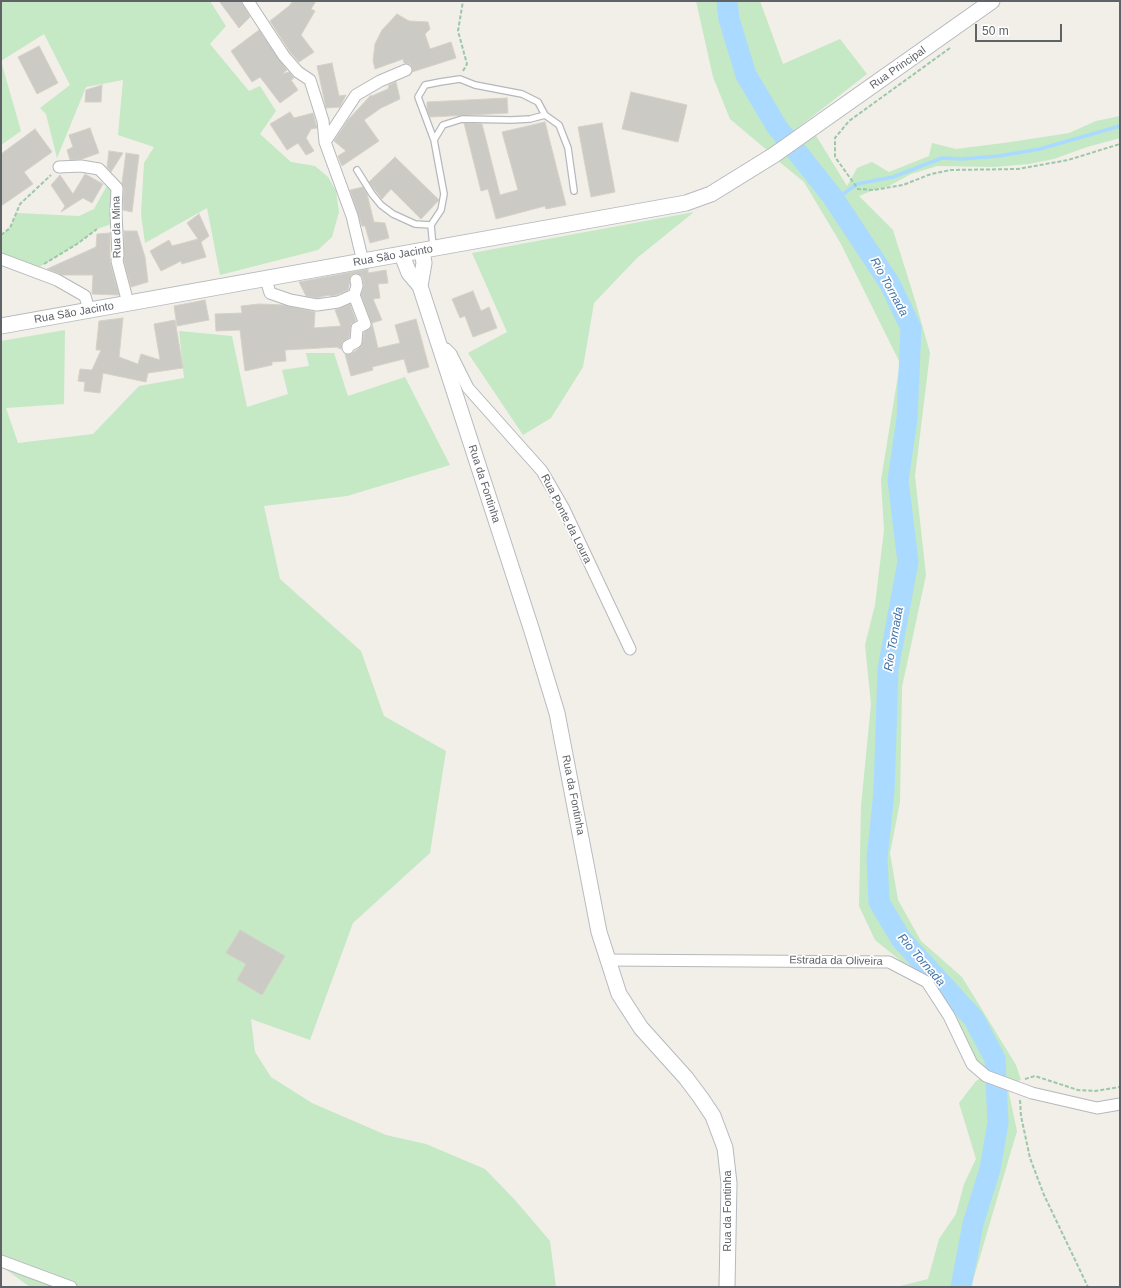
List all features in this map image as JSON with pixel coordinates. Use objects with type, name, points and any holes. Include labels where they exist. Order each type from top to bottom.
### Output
[{"type":"street","points":[[248,1],[284,56],[298,72],[310,80],[323,121],[325,142],[352,216],[363,262]]},
{"type":"street","name":"Rua Principal","points":[[774,155],[992,1]]},
{"type":"street","points":[[325,142],[356,95],[380,81],[406,70]]},
{"type":"street","name":"Rua São Jacinto","points":[[1,326],[686,203],[711,194],[774,155]]},
{"type":"street","name":"Rua da Mina","points":[[59,167],[81,166],[99,169],[117,188],[117,261],[128,303]]},
{"type":"street","name":"Rua da Fontinha","points":[[420,286],[428,250]]},
{"type":"street","name":"Rua da Fontinha","points":[[402,255],[409,273],[420,286],[532,631],[557,713],[599,932],[619,994],[641,1028],[686,1078],[701,1098],[713,1116],[720,1133],[728,1165],[729,1183],[727,1287]]},
{"type":"street","points":[[1,258],[57,280],[85,296],[89,310]]},
{"type":"street","points":[[266,279],[270,293],[290,300],[317,305],[338,302],[354,295]]},
{"type":"street","points":[[348,348],[348,346],[356,342],[357,328],[365,324],[354,295],[357,286],[356,280]]},
{"type":"street","name":"Rua Ponte da Loura","points":[[439,348],[446,349],[451,354],[468,388],[542,470],[564,509],[630,649]]},
{"type":"street","name":"Estrada da Oliveira","points":[[607,960],[889,962],[927,982],[949,1016],[972,1064],[986,1076],[1032,1093],[1097,1108],[1120,1104]]},
{"type":"street","points":[[1,1261],[70,1287]]},
{"type":"lane","points":[[428,250],[431,225],[441,210],[444,194],[434,140],[418,97],[425,85],[460,79],[475,85],[522,94],[538,102],[545,115],[559,125],[568,148],[574,192]]},
{"type":"lane","points":[[434,140],[443,125],[462,119],[511,120],[530,119],[545,115]]},
{"type":"lane","points":[[357,170],[372,194],[387,209],[415,224],[431,225]]},
{"type":"path","points":[[460,79],[467,64],[458,31],[463,1]]},
{"type":"path","points":[[953,45],[913,76],[849,121],[836,138],[835,157],[848,178],[858,189],[874,190],[903,185],[931,174],[951,170],[1018,169],[1068,160],[1120,144]]},
{"type":"path","points":[[1,235],[10,228],[20,204],[59,167]]},
{"type":"path","points":[[33,271],[77,244],[97,229]]},
{"type":"path","points":[[1088,1287],[1044,1195],[1030,1158],[1021,1116],[1021,1080],[1035,1076],[1078,1090],[1095,1091],[1120,1087]]},
{"type":"green space","points":[[1,1],[210,1],[226,26],[210,44],[249,91],[260,86],[276,111],[260,134],[291,162],[315,166],[328,177],[336,191],[339,212],[332,237],[318,250],[220,275],[207,208],[145,243],[141,214],[144,163],[154,147],[118,135],[123,80],[86,87],[57,158],[46,114],[40,108],[70,85],[44,34],[1,61]]},
{"type":"green space","points":[[696,1],[760,1],[783,64],[840,39],[867,74],[768,151],[730,119],[713,77]]},
{"type":"green space","points":[[1,61],[21,131],[1,145]]},
{"type":"green space","points":[[1120,116],[1120,138],[1087,147],[1054,159],[1029,164],[994,167],[937,166],[911,174],[889,186],[859,196],[893,230],[930,353],[915,476],[926,575],[902,687],[900,802],[890,853],[898,900],[921,941],[962,977],[1016,1065],[1021,1080],[1007,1084],[1017,1131],[971,1287],[896,1287],[928,1279],[939,1239],[956,1214],[964,1184],[976,1159],[959,1103],[976,1081],[985,1076],[927,982],[875,940],[859,906],[861,806],[871,704],[865,645],[875,605],[884,530],[881,480],[900,363],[841,244],[804,182],[777,160],[815,134],[847,186],[857,168],[872,162],[889,172],[929,156],[932,143],[956,149],[1011,142],[1069,133],[1096,121]]},
{"type":"green space","points":[[110,180],[117,188],[117,222],[97,229],[77,244],[33,271],[1,259],[1,235],[10,228],[17,213],[79,216],[94,209]]},
{"type":"green space","points":[[694,212],[637,258],[594,303],[583,367],[551,418],[523,435],[468,353],[507,332],[472,253]]},
{"type":"green space","points":[[65,330],[64,404],[6,408],[18,443],[93,434],[139,386],[184,378],[179,331],[232,336],[247,407],[288,394],[282,370],[309,366],[306,353],[334,353],[348,396],[405,377],[450,465],[347,496],[264,506],[280,579],[361,651],[384,716],[446,751],[430,853],[353,923],[310,1040],[251,1019],[255,1052],[271,1077],[312,1103],[386,1135],[426,1144],[485,1169],[515,1200],[550,1241],[556,1287],[30,1287],[1,1266],[1,341]]},
{"type":"building","points":[[219,1],[241,1],[250,17],[239,28]]},
{"type":"building","points":[[293,1],[316,1],[311,9],[315,11],[301,35],[314,52],[299,62],[290,52],[270,21]]},
{"type":"building","points":[[397,14],[409,21],[428,22],[430,29],[425,34],[430,49],[451,42],[456,58],[412,72],[412,67],[410,64],[404,63],[403,59],[375,69],[373,61],[375,44],[382,30]]},
{"type":"building","points":[[259,30],[287,70],[282,74],[289,72],[294,78],[291,80],[298,90],[280,103],[260,77],[252,82],[231,51]]},
{"type":"building","points":[[39,46],[58,83],[37,94],[18,57]]},
{"type":"building","points":[[332,63],[339,96],[346,95],[340,107],[326,108],[317,66]]},
{"type":"building","points":[[396,82],[400,99],[381,108],[364,120],[379,141],[342,166],[338,156],[346,151],[334,141],[348,120],[371,95],[372,96],[388,89],[389,85]]},
{"type":"building","points":[[102,85],[101,102],[85,102],[86,90]]},
{"type":"building","points":[[631,92],[687,105],[678,142],[622,129]]},
{"type":"building","points":[[507,98],[508,113],[430,117],[427,110],[427,102]]},
{"type":"building","points":[[290,112],[294,118],[313,113],[317,128],[311,129],[306,138],[314,151],[306,155],[298,143],[287,150],[270,124]]},
{"type":"building","points":[[545,122],[566,205],[546,209],[545,206],[496,219],[488,189],[481,191],[464,123],[482,124],[500,195],[518,190],[502,132]]},
{"type":"building","points":[[602,123],[615,192],[591,197],[578,127]]},
{"type":"building","points":[[90,128],[99,153],[82,159],[70,160],[67,150],[73,147],[69,135]]},
{"type":"building","points":[[35,129],[52,152],[24,172],[33,184],[1,206],[1,154]]},
{"type":"building","points":[[109,151],[123,153],[111,172],[107,167]]},
{"type":"building","points":[[126,153],[139,155],[132,212],[123,210],[124,188],[122,183]]},
{"type":"building","points":[[395,157],[439,200],[421,219],[391,189],[382,199],[369,182]]},
{"type":"building","points":[[85,174],[103,184],[92,203],[83,198],[61,212],[65,206],[51,185],[60,175],[73,194]]},
{"type":"building","points":[[363,187],[367,194],[374,222],[385,223],[389,238],[370,243],[365,226],[362,226],[350,190]]},
{"type":"building","points":[[199,214],[209,236],[201,242],[206,257],[182,264],[181,261],[161,271],[150,251],[169,240],[172,246],[198,239],[187,223]]},
{"type":"building","points":[[124,231],[137,231],[145,257],[148,282],[131,287],[124,261]]},
{"type":"building","points":[[110,233],[110,262],[119,295],[92,294],[93,275],[62,275],[47,269],[96,247],[97,234]]},
{"type":"building","points":[[368,269],[368,273],[386,270],[388,283],[378,284],[380,298],[373,299],[382,320],[372,323],[378,348],[400,343],[395,325],[416,319],[429,367],[408,373],[404,359],[372,367],[373,370],[351,376],[345,354],[351,354],[362,346],[364,332],[372,325],[361,295],[364,285],[362,276],[355,273],[351,275],[348,290],[336,295],[317,298],[306,296],[299,282]]},
{"type":"building","points":[[473,291],[481,311],[489,307],[497,328],[473,337],[465,316],[460,318],[452,299]]},
{"type":"building","points":[[205,300],[209,320],[177,326],[174,306]]},
{"type":"building","points":[[259,304],[284,305],[315,312],[314,328],[341,326],[335,310],[350,304],[356,321],[351,324],[349,338],[342,342],[341,349],[338,347],[285,350],[286,361],[272,362],[272,365],[245,371],[240,330],[216,331],[215,314],[242,313],[241,306]]},
{"type":"building","points":[[123,318],[119,357],[138,364],[141,354],[160,360],[154,324],[175,320],[183,368],[148,373],[146,382],[103,373],[100,393],[84,391],[85,382],[78,381],[80,369],[92,370],[101,350],[96,350],[99,321]]},
{"type":"building","points":[[240,930],[285,956],[262,995],[237,980],[246,964],[226,953]]},
{"type":"waterway","name":"Rio Tornada","points":[[727,1],[729,19],[746,75],[777,127],[832,196],[890,284],[911,328],[907,419],[898,480],[908,562],[888,669],[884,792],[877,859],[879,902],[901,939],[974,1019],[995,1059],[998,1123],[990,1169],[973,1224],[961,1287]]},
{"type":"waterway","points":[[835,200],[857,184],[893,177],[942,158],[961,159],[999,156],[1040,149],[1120,126]]}]
